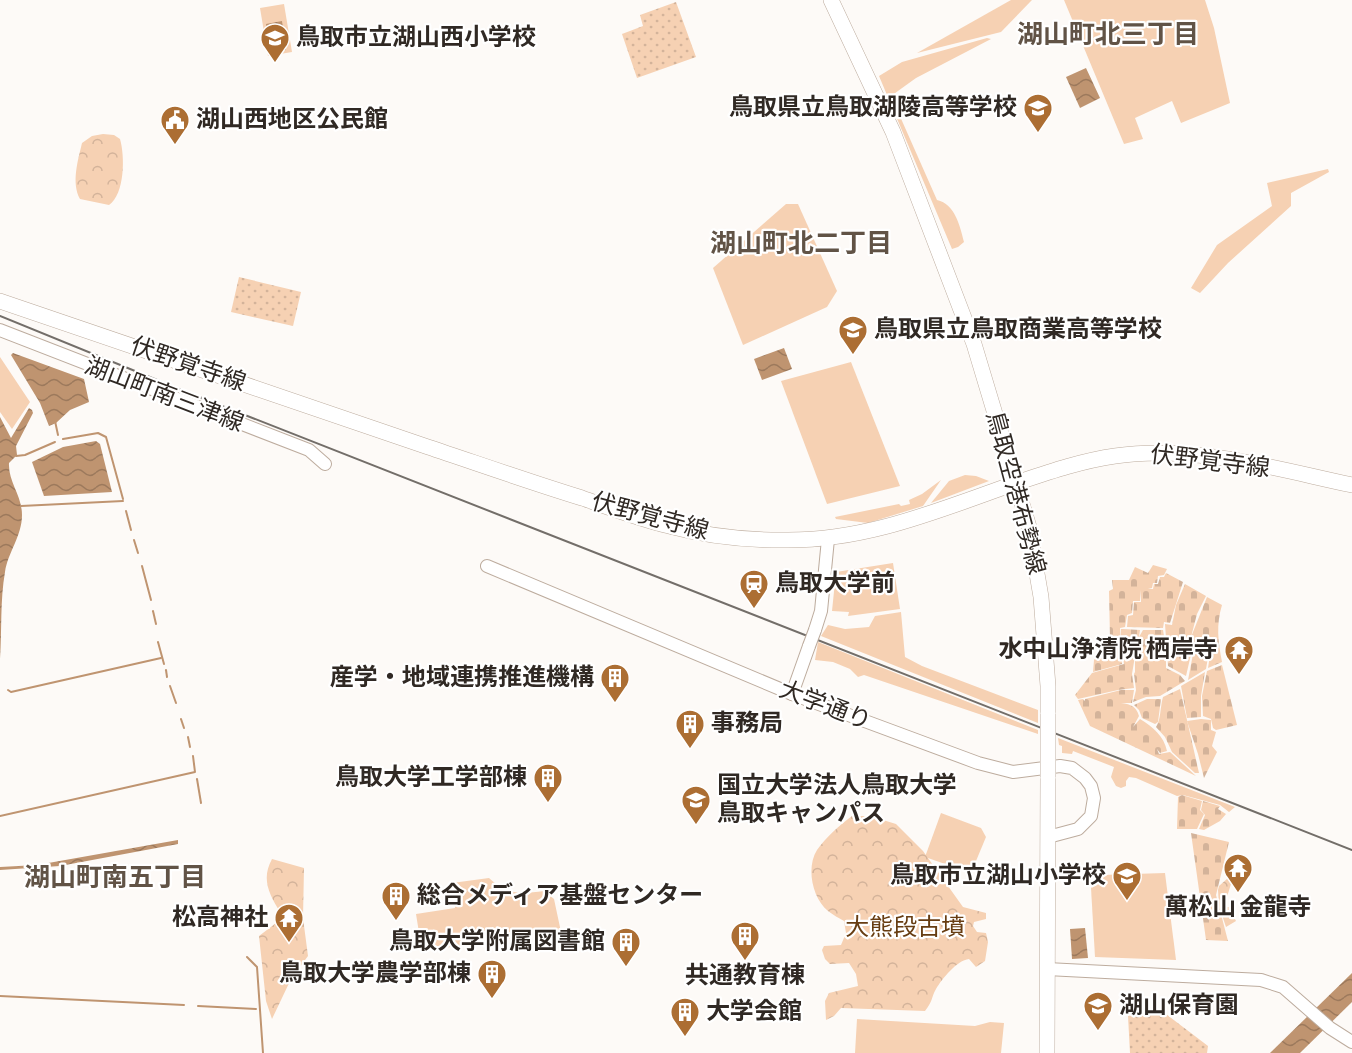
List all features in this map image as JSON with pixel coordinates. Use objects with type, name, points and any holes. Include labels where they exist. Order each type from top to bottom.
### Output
[{"type":"main road","name":"鳥取空港布勢線","points":[[831,0],[893,132],[974,344],[1029,527],[1041,597],[1048,686],[1047,1053]]},
{"type":"main road","name":"伏野覚寺線","points":[[0,301],[510,475],[668,526],[700,533],[752,539],[828,539],[904,523],[1084,462],[1152,452],[1199,455],[1248,463],[1352,485]]},
{"type":"street","name":"湖山町南三津線","points":[[0,330],[309,450],[325,464]]},
{"type":"street","points":[[792,694],[821,611],[828,539]]},
{"type":"street","name":"大学通り","points":[[487,566],[792,694],[1003,771],[1013,772],[1060,766],[1072,768],[1091,786],[1094,798],[1092,816],[1078,829],[1048,837]]},
{"type":"street","points":[[1047,969],[1261,980],[1283,987],[1329,1027],[1352,1042]]},
{"type":"green space","points":[[1011,0],[1032,0],[1001,32],[917,53]]},
{"type":"green space","points":[[1064,0],[1205,0],[1214,28],[1230,103],[1181,123],[1172,101],[1135,118],[1143,139],[1124,144]]},
{"type":"green space","points":[[676,2],[696,57],[637,78],[622,34],[643,26],[640,15]]},
{"type":"green space","points":[[284,4],[292,52],[268,56],[260,8]]},
{"type":"green space","points":[[987,38],[991,39],[916,78],[891,96],[937,200],[948,206],[958,223],[964,242],[952,249],[879,76],[902,62]]},
{"type":"green space","points":[[114,135],[120,139],[123,155],[121,184],[114,200],[109,205],[80,199],[76,186],[76,171],[82,143],[92,136]]},
{"type":"green space","points":[[1328,169],[1329,172],[1291,193],[1291,206],[1228,263],[1200,293],[1191,288],[1217,245],[1272,206],[1267,183]]},
{"type":"green space","points":[[786,204],[798,204],[837,291],[827,307],[743,345],[713,268]]},
{"type":"green space","points":[[239,277],[301,292],[293,326],[231,312]]},
{"type":"green space","points":[[0,357],[30,402],[12,429],[0,412]]},
{"type":"green space","points":[[851,362],[900,486],[827,504],[781,381]]},
{"type":"green space","points":[[965,475],[989,481],[931,503],[949,481]]},
{"type":"green space","points":[[941,480],[923,506],[868,523],[835,517],[899,504],[901,506],[910,504],[909,500],[922,494]]},
{"type":"green space","points":[[893,563],[900,609],[848,616],[849,612],[832,611],[836,572]]},
{"type":"green space","points":[[1153,565],[1167,569],[1164,575],[1158,576],[1157,583],[1153,583],[1152,588],[1148,589],[1153,589],[1154,584],[1158,584],[1160,577],[1164,577],[1166,573],[1183,582],[1170,623],[1164,622],[1163,628],[1127,627],[1128,616],[1133,615],[1134,602],[1141,602],[1141,590],[1140,601],[1133,601],[1132,613],[1127,615],[1125,627],[1120,628],[1121,643],[1121,629],[1140,630],[1139,637],[1143,630],[1163,630],[1166,668],[1180,675],[1185,681],[1160,696],[1146,697],[1133,702],[1136,690],[1135,656],[1132,674],[1134,688],[1078,699],[1075,695],[1092,673],[1124,664],[1121,645],[1122,664],[1093,672],[1094,660],[1110,639],[1109,591],[1113,589],[1112,580],[1129,580],[1135,567],[1148,573]]},
{"type":"green space","points":[[1185,584],[1206,596],[1197,614],[1191,637],[1207,597],[1222,605],[1218,633],[1222,662],[1208,668],[1210,646],[1206,669],[1188,680],[1194,649],[1191,646],[1192,639],[1186,676],[1168,666],[1165,624],[1172,625],[1176,605]]},
{"type":"green space","points":[[901,612],[905,657],[922,666],[1038,710],[1038,723],[821,636],[828,625],[845,629],[869,627],[875,616]]},
{"type":"green space","points":[[818,642],[1038,730],[1038,734],[864,675],[858,677],[850,669],[833,662],[815,660]]},
{"type":"green space","points":[[1222,665],[1237,725],[1216,730],[1213,728],[1211,719],[1203,716],[1202,696],[1207,671]]},
{"type":"green space","points":[[1205,672],[1201,696],[1201,717],[1187,718],[1181,686]]},
{"type":"green space","points":[[1180,689],[1199,773],[1195,773],[1172,752],[1165,737],[1156,727],[1163,697]]},
{"type":"green space","points":[[1121,690],[1134,690],[1132,703],[1117,703],[1128,704],[1136,709],[1139,716],[1133,727],[1140,719],[1149,725],[1161,736],[1166,746],[1167,751],[1160,753],[1157,749],[1159,754],[1170,752],[1196,776],[1090,726],[1078,700],[1085,701],[1085,699]]},
{"type":"green space","points":[[1147,699],[1161,699],[1158,722],[1155,724],[1142,718],[1134,705]]},
{"type":"green space","points":[[1211,720],[1211,730],[1216,732],[1212,746],[1217,752],[1204,778],[1187,721]]},
{"type":"green space","points":[[1058,738],[1235,807],[1229,812],[1220,805],[1183,795],[1177,796],[1136,778],[1129,777],[1126,786],[1121,788],[1116,786],[1111,777],[1114,767],[1073,751],[1072,754],[1062,753],[1062,746],[1059,745]]},
{"type":"green space","points":[[1182,795],[1202,801],[1200,810],[1204,814],[1197,829],[1177,829],[1178,797]]},
{"type":"green space","points":[[1203,801],[1220,806],[1218,809],[1226,814],[1220,821],[1204,830],[1199,829],[1205,815],[1201,810]]},
{"type":"green space","points":[[941,813],[981,828],[986,837],[971,873],[925,857]]},
{"type":"green space","name":"大熊段古墳","points":[[852,816],[870,816],[896,824],[923,851],[963,907],[986,913],[986,919],[974,922],[973,926],[977,932],[986,933],[988,942],[985,961],[976,967],[969,959],[955,966],[934,992],[925,1011],[841,1008],[834,1016],[826,1020],[825,1001],[829,993],[858,986],[856,974],[849,963],[830,964],[825,959],[822,950],[824,946],[841,945],[846,933],[844,921],[828,911],[818,898],[812,882],[812,865],[821,845],[833,831]]},
{"type":"green space","points":[[1191,833],[1229,842],[1216,895],[1228,941],[1206,940]]},
{"type":"green space","points":[[1238,856],[1242,857],[1242,861],[1234,874],[1227,897],[1224,897],[1225,907],[1229,907],[1236,921],[1226,927],[1219,906],[1218,890],[1228,878]]},
{"type":"green space","points":[[272,859],[304,868],[303,918],[308,956],[291,979],[272,1019],[266,1001],[259,936],[276,923],[280,912],[267,880]]},
{"type":"green space","points":[[1165,873],[1176,960],[1095,957],[1091,888],[1101,875]]},
{"type":"green space","points":[[489,878],[502,888],[515,892],[544,891],[554,899],[561,932],[429,950],[421,945],[416,914],[455,908],[452,883]]},
{"type":"green space","points":[[1162,1011],[1208,1046],[1207,1053],[1130,1053],[1128,1016],[1135,1013]]},
{"type":"green space","points":[[857,1019],[975,1026],[990,1022],[1004,1023],[1001,1053],[855,1053]]},
{"type":"water","points":[[282,21],[286,50],[271,53],[266,24]]},
{"type":"water","points":[[1086,68],[1100,98],[1080,108],[1066,77]]},
{"type":"water","points":[[784,348],[792,369],[762,380],[754,359]]},
{"type":"water","points":[[13,353],[84,379],[89,402],[70,410],[56,423],[49,426],[40,403],[11,355]]},
{"type":"water","points":[[29,408],[33,413],[16,446],[17,455],[9,463],[22,515],[20,530],[9,558],[3,583],[0,659],[0,417],[11,438]]},
{"type":"water","points":[[96,441],[100,444],[112,492],[44,496],[32,462],[63,447]]},
{"type":"water","points":[[178,840],[178,844],[60,866],[0,870],[0,867],[37,865]]},
{"type":"water","points":[[1085,928],[1088,958],[1072,959],[1070,929]]},
{"type":"water","points":[[1352,973],[1352,1002],[1300,1053],[1270,1053]]},
{"type":"waterway","points":[[55,421],[58,435]]},
{"type":"waterway","points":[[63,439],[98,433],[106,437],[123,499]]},
{"type":"waterway","points":[[16,456],[25,455],[55,442]]},
{"type":"waterway","points":[[21,506],[123,501]]},
{"type":"waterway","points":[[126,511],[131,530]]},
{"type":"waterway","points":[[134,540],[138,553]]},
{"type":"waterway","points":[[142,566],[151,600]]},
{"type":"waterway","points":[[153,611],[156,624]]},
{"type":"waterway","points":[[158,642],[164,664]]},
{"type":"waterway","points":[[8,690],[11,692],[161,658]]},
{"type":"waterway","points":[[166,670],[167,677]]},
{"type":"waterway","points":[[170,686],[176,703]]},
{"type":"waterway","points":[[181,719],[184,728]]},
{"type":"waterway","points":[[188,737],[190,747]]},
{"type":"waterway","points":[[0,816],[195,772],[193,756]]},
{"type":"waterway","points":[[197,779],[201,803]]},
{"type":"waterway","points":[[247,957],[257,967],[263,1053]]},
{"type":"waterway","points":[[0,996],[184,1005]]},
{"type":"waterway","points":[[198,1006],[256,1009]]},
{"type":"railway","points":[[0,316],[189,393],[1352,850]]},
{"type":"place","name":"鳥取市立湖山西小学校","points":[[275,64]]},
{"type":"place","name":"鳥取県立鳥取湖陵高等学校","points":[[1038,134]]},
{"type":"place","name":"湖山西地区公民館","points":[[175,146]]},
{"type":"place","name":"鳥取県立鳥取商業高等学校","points":[[853,356]]},
{"type":"place","name":"鳥取大学前","points":[[754,610]]},
{"type":"place","name":"水中山浄清院 栖岸寺","points":[[1239,676]]},
{"type":"place","name":"産学・地域連携推進機構","points":[[615,704]]},
{"type":"place","name":"事務局","points":[[690,750]]},
{"type":"place","name":"鳥取大学工学部棟","points":[[548,804]]},
{"type":"place","name":"国立大学法人鳥取大学 鳥取キャンパス","points":[[696,826]]},
{"type":"place","name":"萬松山 金龍寺","points":[[1238,894]]},
{"type":"place","name":"鳥取市立湖山小学校","points":[[1127,902]]},
{"type":"place","name":"総合メディア基盤センター","points":[[396,922]]},
{"type":"place","name":"松高神社","points":[[289,944]]},
{"type":"place","name":"共通教育棟","points":[[745,962]]},
{"type":"place","name":"鳥取大学附属図書館","points":[[626,968]]},
{"type":"place","name":"鳥取大学農学部棟","points":[[492,1000]]},
{"type":"place","name":"湖山保育園","points":[[1098,1032]]},
{"type":"place","name":"大学会館","points":[[685,1038]]},
{"type":"district","name":"湖山町北三丁目","points":[[1108,35]]},
{"type":"district","name":"湖山町北二丁目","points":[[801,244]]},
{"type":"district","name":"湖山町南五丁目","points":[[115,878]]}]
